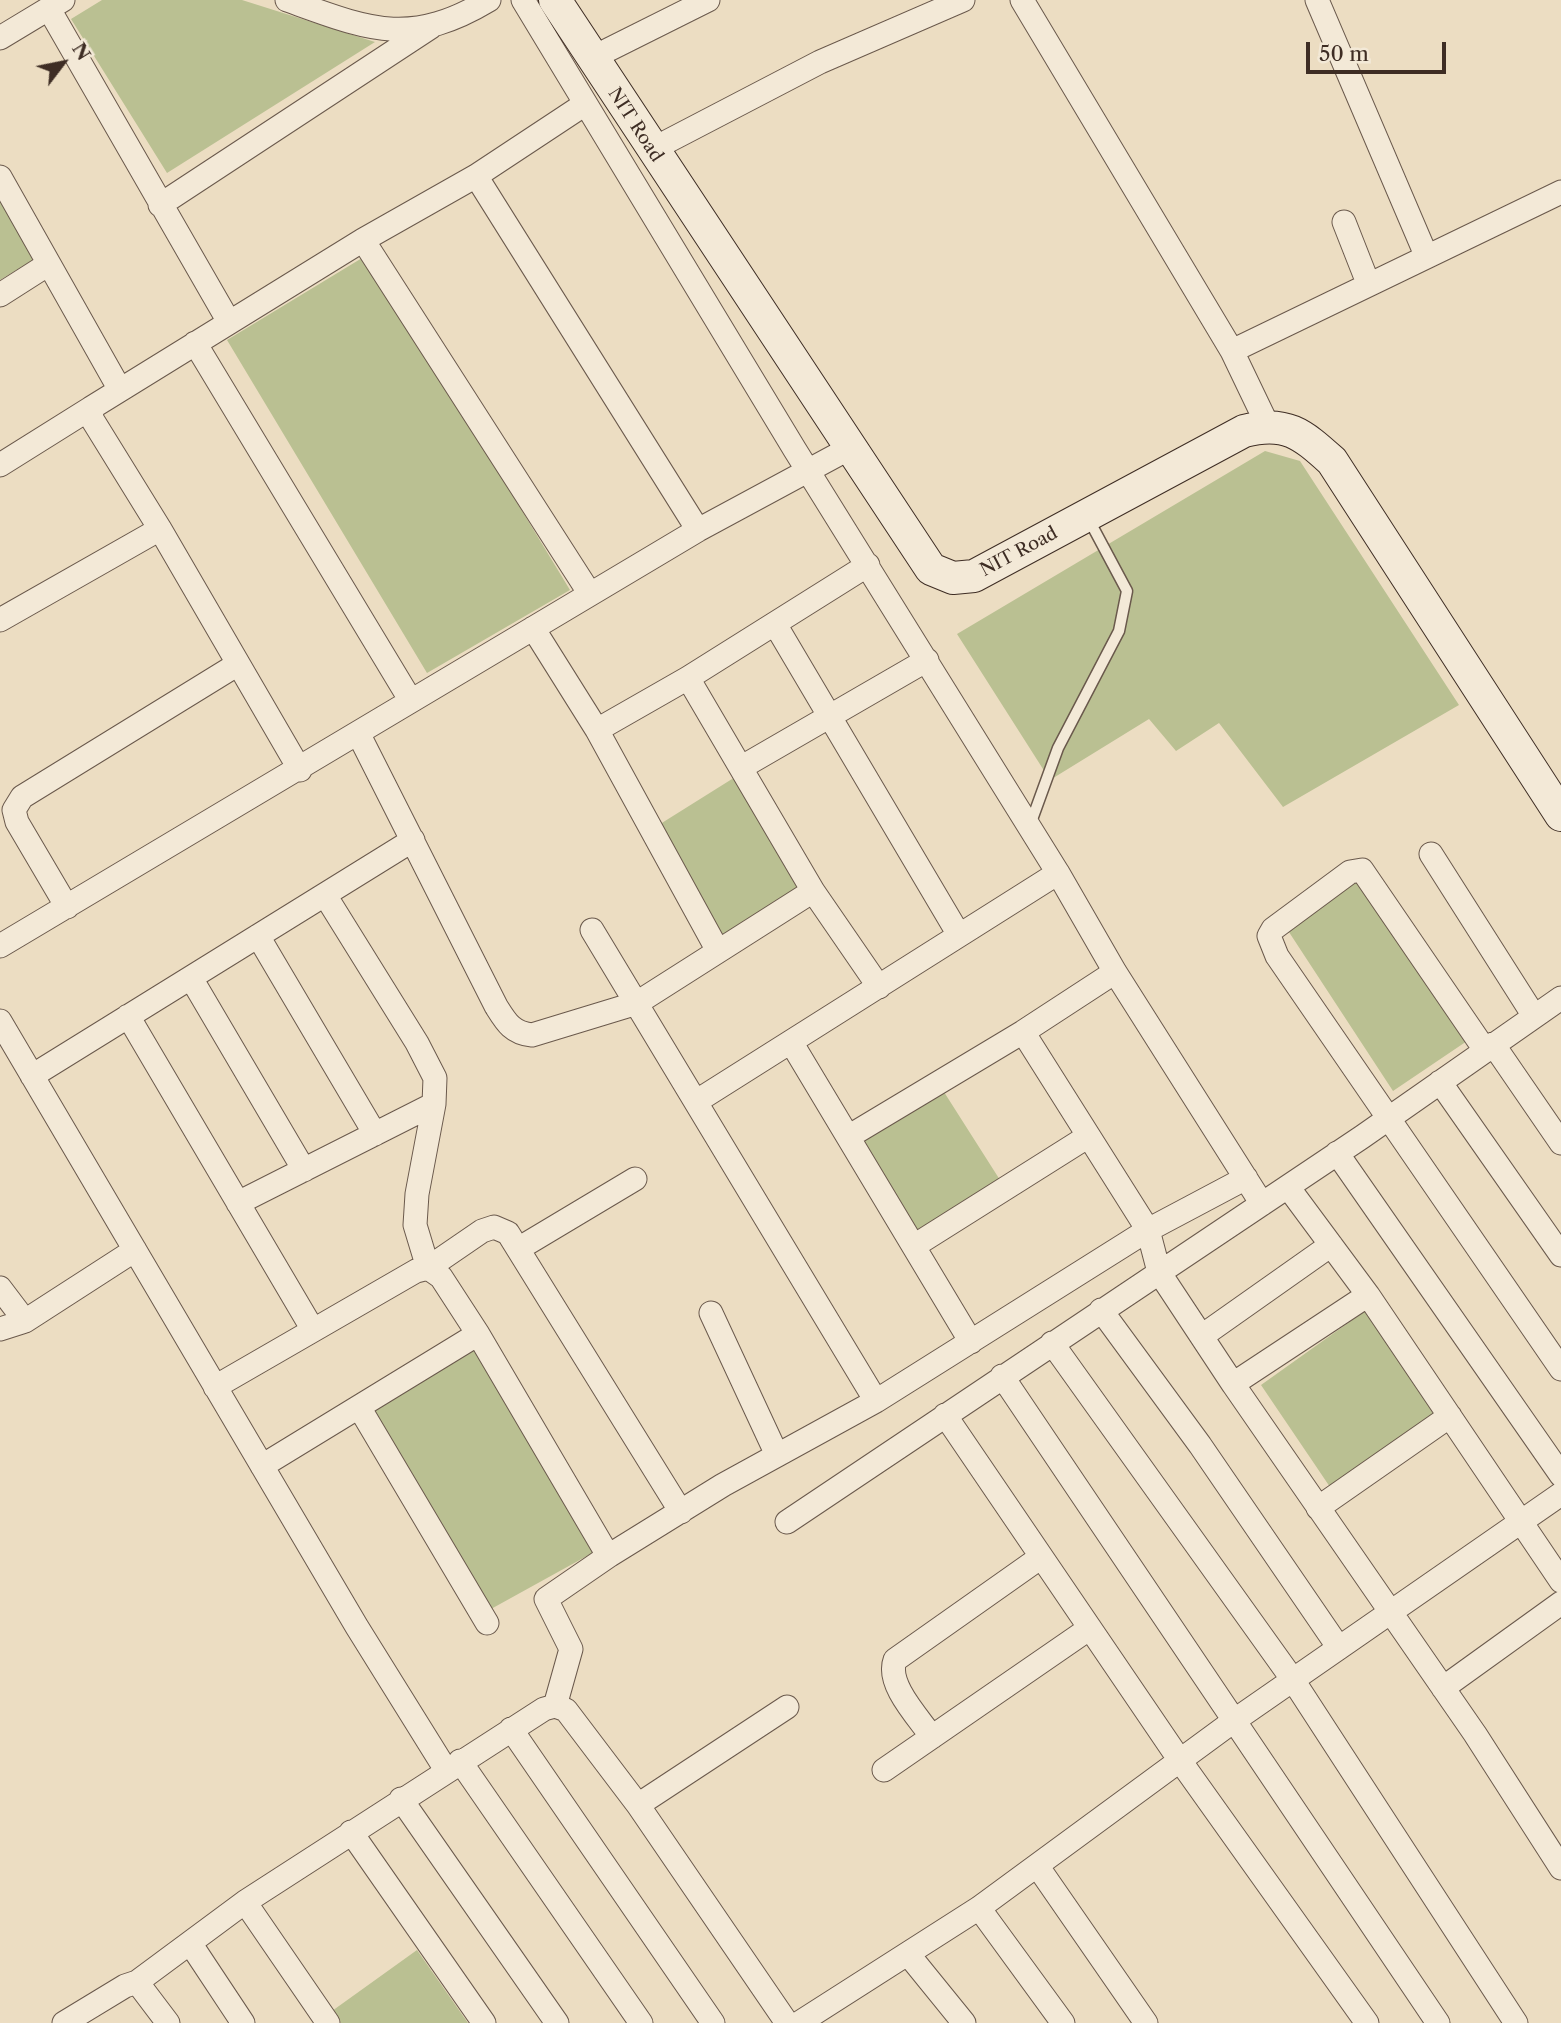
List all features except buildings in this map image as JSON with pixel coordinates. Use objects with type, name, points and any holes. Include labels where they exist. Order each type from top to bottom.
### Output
[{"type":"main road","name":"NIT Road","points":[[555,0],[930,569],[953,578],[974,576],[1244,430],[1267,425]]},
{"type":"main road","points":[[1267,425],[1285,427],[1332,461],[1561,815]]},
{"type":"street","points":[[287,0],[363,27],[387,31],[431,27]]},
{"type":"street","points":[[160,205],[431,27],[489,0]]},
{"type":"street","points":[[523,0],[809,472],[1058,873],[1115,972],[1262,1203]]},
{"type":"street","points":[[592,58],[708,0]]},
{"type":"street","points":[[651,149],[820,62],[964,0]]},
{"type":"street","points":[[1022,0],[1231,351],[1267,425]]},
{"type":"street","points":[[1317,0],[1426,255]]},
{"type":"street","points":[[0,38],[56,4],[160,205],[229,322]]},
{"type":"street","points":[[0,465],[92,408],[119,388],[363,240],[475,176],[585,104]]},
{"type":"street","points":[[475,176],[698,530]]},
{"type":"street","points":[[0,177],[47,265],[119,388]]},
{"type":"street","points":[[1231,351],[1561,192]]},
{"type":"street","points":[[1344,222],[1368,283]]},
{"type":"street","points":[[363,240],[590,594]]},
{"type":"street","points":[[0,295],[47,265]]},
{"type":"street","points":[[195,343],[411,701]]},
{"type":"street","points":[[92,408],[92,419],[160,529],[300,770]]},
{"type":"street","points":[[0,946],[300,770],[698,530],[850,448]]},
{"type":"street","points":[[0,620],[160,529]]},
{"type":"street","points":[[597,730],[688,678],[868,565]]},
{"type":"street","points":[[775,624],[959,935]]},
{"type":"street","points":[[533,628],[597,730],[718,951]]},
{"type":"street","points":[[742,767],[927,660]]},
{"type":"street","points":[[67,907],[13,810],[22,797],[238,664]]},
{"type":"street","points":[[688,678],[813,891],[879,986]]},
{"type":"street","points":[[358,733],[496,1006],[507,1024],[518,1034],[532,1035],[637,1003],[813,891]]},
{"type":"street","points":[[32,1076],[413,840]]},
{"type":"street","points":[[787,1522],[1387,1120],[1489,1047],[1552,1009],[1432,854]]},
{"type":"street","points":[[1561,1143],[1362,870],[1350,872],[1279,921],[1269,936],[1276,956],[1561,1369]]},
{"type":"street","points":[[697,1101],[1058,873]]},
{"type":"street","points":[[325,895],[435,1078],[435,1104],[417,1194],[416,1215],[419,1244],[429,1268],[441,1277],[478,1334],[610,1555]]},
{"type":"street","points":[[592,930],[876,1401]]},
{"type":"street","points":[[258,936],[375,1134]]},
{"type":"street","points":[[848,1137],[1023,1032],[1115,972]]},
{"type":"street","points":[[191,978],[304,1170]]},
{"type":"street","points":[[128,1016],[313,1330]]},
{"type":"street","points":[[0,1021],[357,1627],[453,1765],[641,2023]]},
{"type":"street","points":[[1023,1032],[1148,1230],[1159,1272],[1233,1384],[1558,1855]]},
{"type":"street","points":[[791,1042],[971,1342]]},
{"type":"street","points":[[1440,1082],[1561,1255]]},
{"type":"street","points":[[238,1203],[435,1104]]},
{"type":"street","points":[[914,1246],[1087,1136]]},
{"type":"street","points":[[1337,1153],[1561,1475]]},
{"type":"street","points":[[555,1706],[571,1649],[546,1599],[610,1555],[723,1485],[876,1401],[1148,1230],[1246,1178]]},
{"type":"street","points":[[518,1249],[635,1179]]},
{"type":"street","points":[[1288,1186],[1368,1295],[1561,1581]]},
{"type":"street","points":[[215,1387],[416,1272],[429,1268],[482,1231],[494,1227],[508,1233],[681,1512]]},
{"type":"street","points":[[1202,1336],[1331,1245]]},
{"type":"street","points":[[0,1329],[25,1321],[135,1250]]},
{"type":"street","points":[[0,1288],[25,1321]]},
{"type":"street","points":[[1233,1384],[1368,1295]]},
{"type":"street","points":[[1101,1310],[1200,1445],[1339,1648]]},
{"type":"street","points":[[711,1313],[770,1459]]},
{"type":"street","points":[[262,1466],[478,1334]]},
{"type":"street","points":[[1052,1343],[1293,1680],[1516,2023]]},
{"type":"street","points":[[1002,1376],[1438,2023]]},
{"type":"street","points":[[359,1407],[487,1623]]},
{"type":"street","points":[[945,1415],[1181,1762],[1367,2023]]},
{"type":"street","points":[[1318,1508],[1450,1416]]},
{"type":"street","points":[[799,2023],[1038,1867],[1235,1720],[1561,1494]]},
{"type":"street","points":[[932,1737],[895,1682],[891,1669],[895,1660],[1041,1557]]},
{"type":"street","points":[[1443,1688],[1561,1603]]},
{"type":"street","points":[[884,1770],[1090,1628]]},
{"type":"street","points":[[64,2023],[90,2017],[245,1902],[453,1765],[544,1709],[555,1706],[566,1710],[638,1805],[787,2023]]},
{"type":"street","points":[[638,1805],[787,1707]]},
{"type":"street","points":[[510,1730],[713,2023]]},
{"type":"street","points":[[401,1800],[557,2023]]},
{"type":"street","points":[[351,1832],[484,2023]]},
{"type":"street","points":[[1038,1867],[1146,2023]]},
{"type":"street","points":[[245,1902],[328,2023]]},
{"type":"street","points":[[971,1913],[1063,2023]]},
{"type":"street","points":[[190,1943],[243,2023]]},
{"type":"street","points":[[914,1950],[964,2023]]},
{"type":"street","points":[[137,1982],[168,2023]]},
{"type":"lane","points":[[1029,826],[1058,748],[1119,631],[1127,590],[1087,516]]},
{"type":"green space","points":[[102,0],[242,0],[375,42],[167,173],[71,19]]},
{"type":"green space","points":[[0,192],[38,257],[0,280]]},
{"type":"green space","points":[[367,255],[570,590],[427,673],[227,340]]},
{"type":"green space","points":[[1265,451],[1300,461],[1459,705],[1283,807],[1219,723],[1176,751],[1149,719],[1050,780],[957,634]]},
{"type":"green space","points":[[740,774],[804,888],[722,940],[657,826]]},
{"type":"green space","points":[[1361,877],[1470,1039],[1393,1091],[1285,926]]},
{"type":"green space","points":[[944,1092],[1000,1180],[917,1234],[861,1140]]},
{"type":"green space","points":[[1369,1308],[1443,1413],[1330,1487],[1261,1385]]},
{"type":"green space","points":[[475,1349],[596,1551],[491,1609],[374,1410]]},
{"type":"green space","points":[[417,1950],[468,2023],[341,2023],[332,2011]]}]
